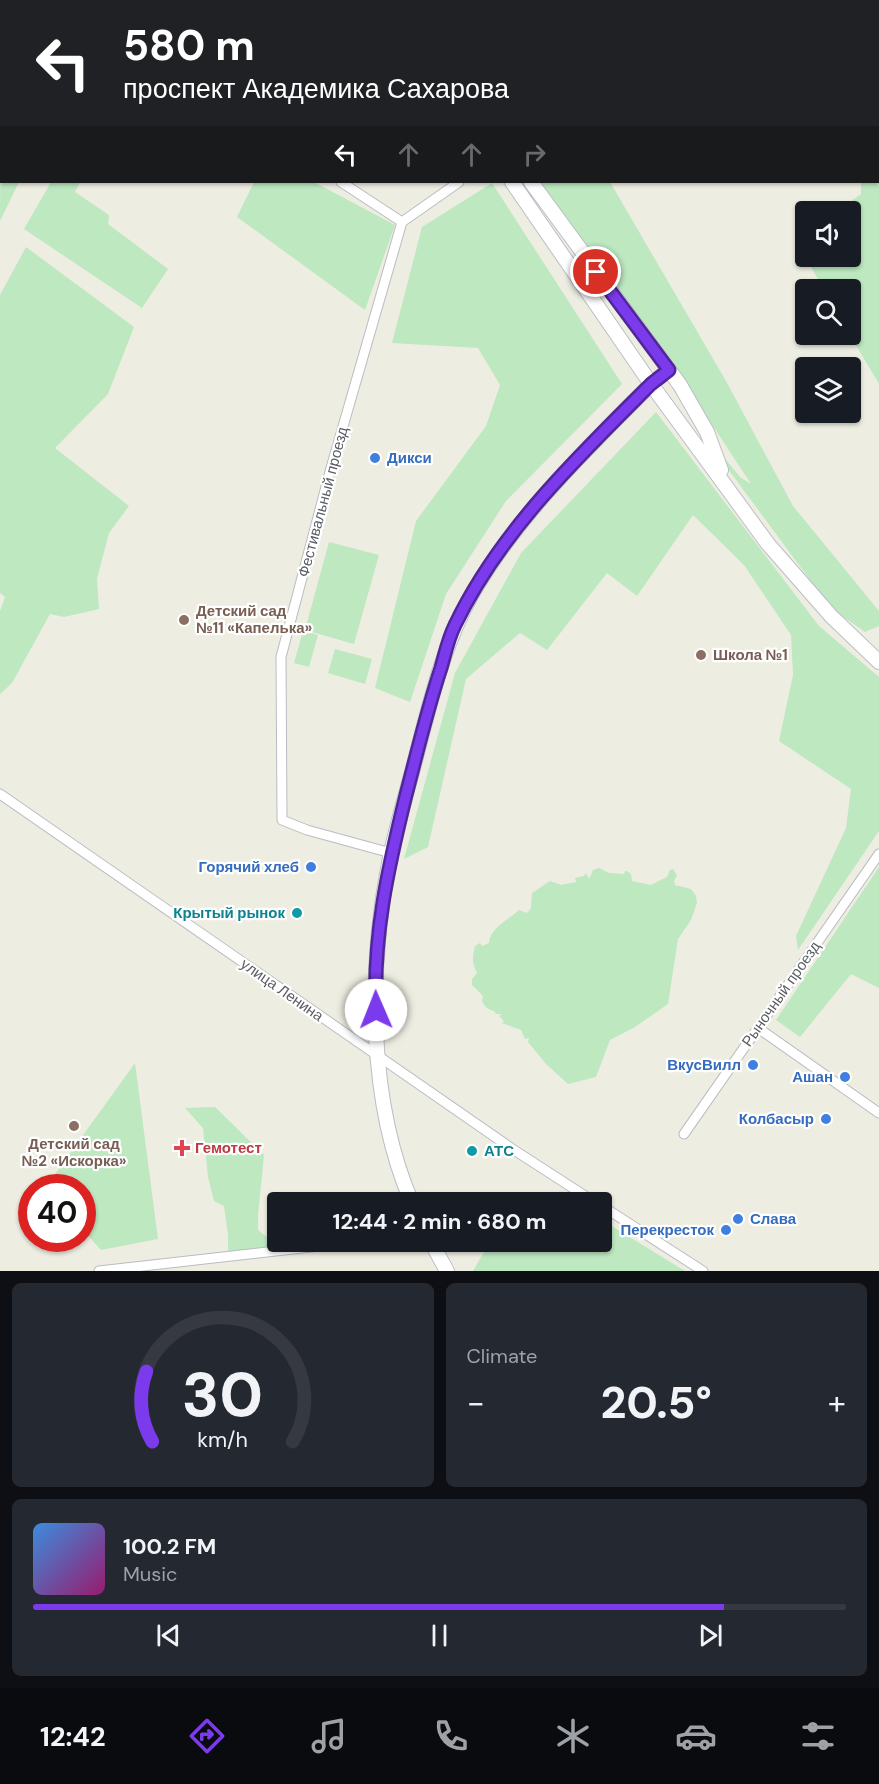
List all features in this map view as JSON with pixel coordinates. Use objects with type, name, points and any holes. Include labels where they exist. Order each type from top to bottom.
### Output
[{"type":"street","points":[[343,183],[402,222],[458,183]]},
{"type":"street","points":[[513,183],[651,384],[768,544],[831,616],[879,662]]},
{"type":"street","points":[[532,183],[692,404],[707,432],[725,484]]},
{"type":"street","name":"Фестивальный проезд","points":[[391,854],[282,820],[281,657],[331,468],[402,222]]},
{"type":"street","points":[[570,265],[584,255]]},
{"type":"street","points":[[407,1192],[396,1164],[389,1136],[379,1057],[375,988],[378,942],[391,854],[432,696],[454,627],[510,536],[547,491],[651,384],[669,370]]},
{"type":"street","name":"улица Ленина","points":[[0,794],[511,1148],[579,1192]]},
{"type":"street","name":"Рыночный проезд","points":[[684,1134],[879,854]]},
{"type":"street","points":[[758,1028],[879,1113]]},
{"type":"street","points":[[612,1212],[703,1271]]},
{"type":"street","points":[[99,1271],[267,1252]]},
{"type":"street","points":[[437,1252],[447,1271]]},
{"type":"green space","points":[[0,183],[19,183],[0,221]]},
{"type":"green space","points":[[50,183],[80,183],[75,192],[109,215],[108,224],[168,269],[142,308],[24,229]]},
{"type":"green space","points":[[254,183],[316,183],[395,225],[365,310],[237,217]]},
{"type":"green space","points":[[492,183],[622,384],[506,501],[446,594],[410,702],[375,688],[416,521],[486,426],[500,385],[478,348],[392,343],[422,227]]},
{"type":"green space","points":[[539,183],[611,183],[726,381],[793,506],[879,611],[879,626],[865,632],[838,613],[813,584],[722,460],[722,455],[740,477],[751,484],[713,426]]},
{"type":"green space","points":[[861,183],[879,183],[879,384],[856,345],[861,345],[861,279],[818,279],[811,267],[861,267],[861,201],[852,201],[861,194]]},
{"type":"green space","points":[[26,247],[134,327],[108,394],[55,448],[129,506],[109,533],[97,579],[99,609],[64,617],[50,614],[12,683],[0,694],[0,611],[5,597],[0,593],[0,295]]},
{"type":"green space","points":[[656,412],[819,626],[879,677],[879,831],[798,950],[796,936],[846,828],[851,789],[779,741],[793,675],[791,635],[744,565],[693,515],[637,596],[607,573],[547,650],[520,633],[466,679],[428,847],[404,859],[455,673],[521,553]]},
{"type":"green space","points":[[329,542],[379,555],[354,644],[305,630]]},
{"type":"green space","points":[[303,631],[318,635],[309,667],[294,663]]},
{"type":"green space","points":[[335,649],[372,659],[365,684],[328,673]]},
{"type":"green space","points":[[879,867],[879,988],[851,974],[800,1037],[776,1020]]},
{"type":"green space","points":[[599,868],[609,873],[624,874],[627,871],[631,874],[632,881],[651,885],[667,877],[673,869],[677,875],[675,885],[691,889],[696,896],[697,903],[691,920],[678,939],[668,1004],[635,1027],[610,1040],[596,1077],[568,1084],[546,1064],[528,1042],[529,1038],[525,1039],[521,1030],[502,1023],[504,1021],[499,1016],[502,1014],[496,1014],[484,1005],[483,996],[472,985],[472,979],[477,973],[473,963],[473,954],[475,946],[480,943],[482,946],[489,943],[493,932],[519,910],[527,913],[531,908],[532,893],[550,881],[561,885],[576,882],[575,878],[584,876],[586,873],[589,879],[593,870]]},
{"type":"green space","points":[[135,1063],[158,1239],[101,1250],[96,1244],[96,1174],[55,1174]]},
{"type":"green space","points":[[215,1107],[264,1155],[258,1230],[267,1237],[267,1249],[228,1252],[224,1206],[214,1201],[208,1177],[203,1128],[185,1108]]},
{"type":"green space","points":[[612,1226],[685,1271],[473,1271],[484,1252],[612,1252]]},
{"type":"place","name":"Дикси","points":[[375,458]]},
{"type":"place","name":"Детский сад №11 «Капелька»","points":[[184,620]]},
{"type":"place","name":"Школа №1","points":[[701,655]]},
{"type":"place","name":"Горячий хлеб","points":[[311,867]]},
{"type":"place","name":"Крытый рынок","points":[[297,913]]},
{"type":"place","name":"ВкусВилл","points":[[753,1065]]},
{"type":"place","name":"Ашан","points":[[845,1077]]},
{"type":"place","name":"Колбасыр","points":[[826,1119]]},
{"type":"place","name":"Детcкий сад №2 «Искорка»","points":[[74,1126]]},
{"type":"place","name":"Гемотест","points":[[182,1148]]},
{"type":"place","name":"АТС","points":[[472,1151]]},
{"type":"place","name":"Слава","points":[[738,1219]]},
{"type":"place","name":"Перекресток","points":[[726,1230]]},
{"type":"route","points":[[376,1010],[378,942],[389,861],[432,696],[454,627],[510,536],[547,491],[651,384],[669,370],[596,272]]}]
